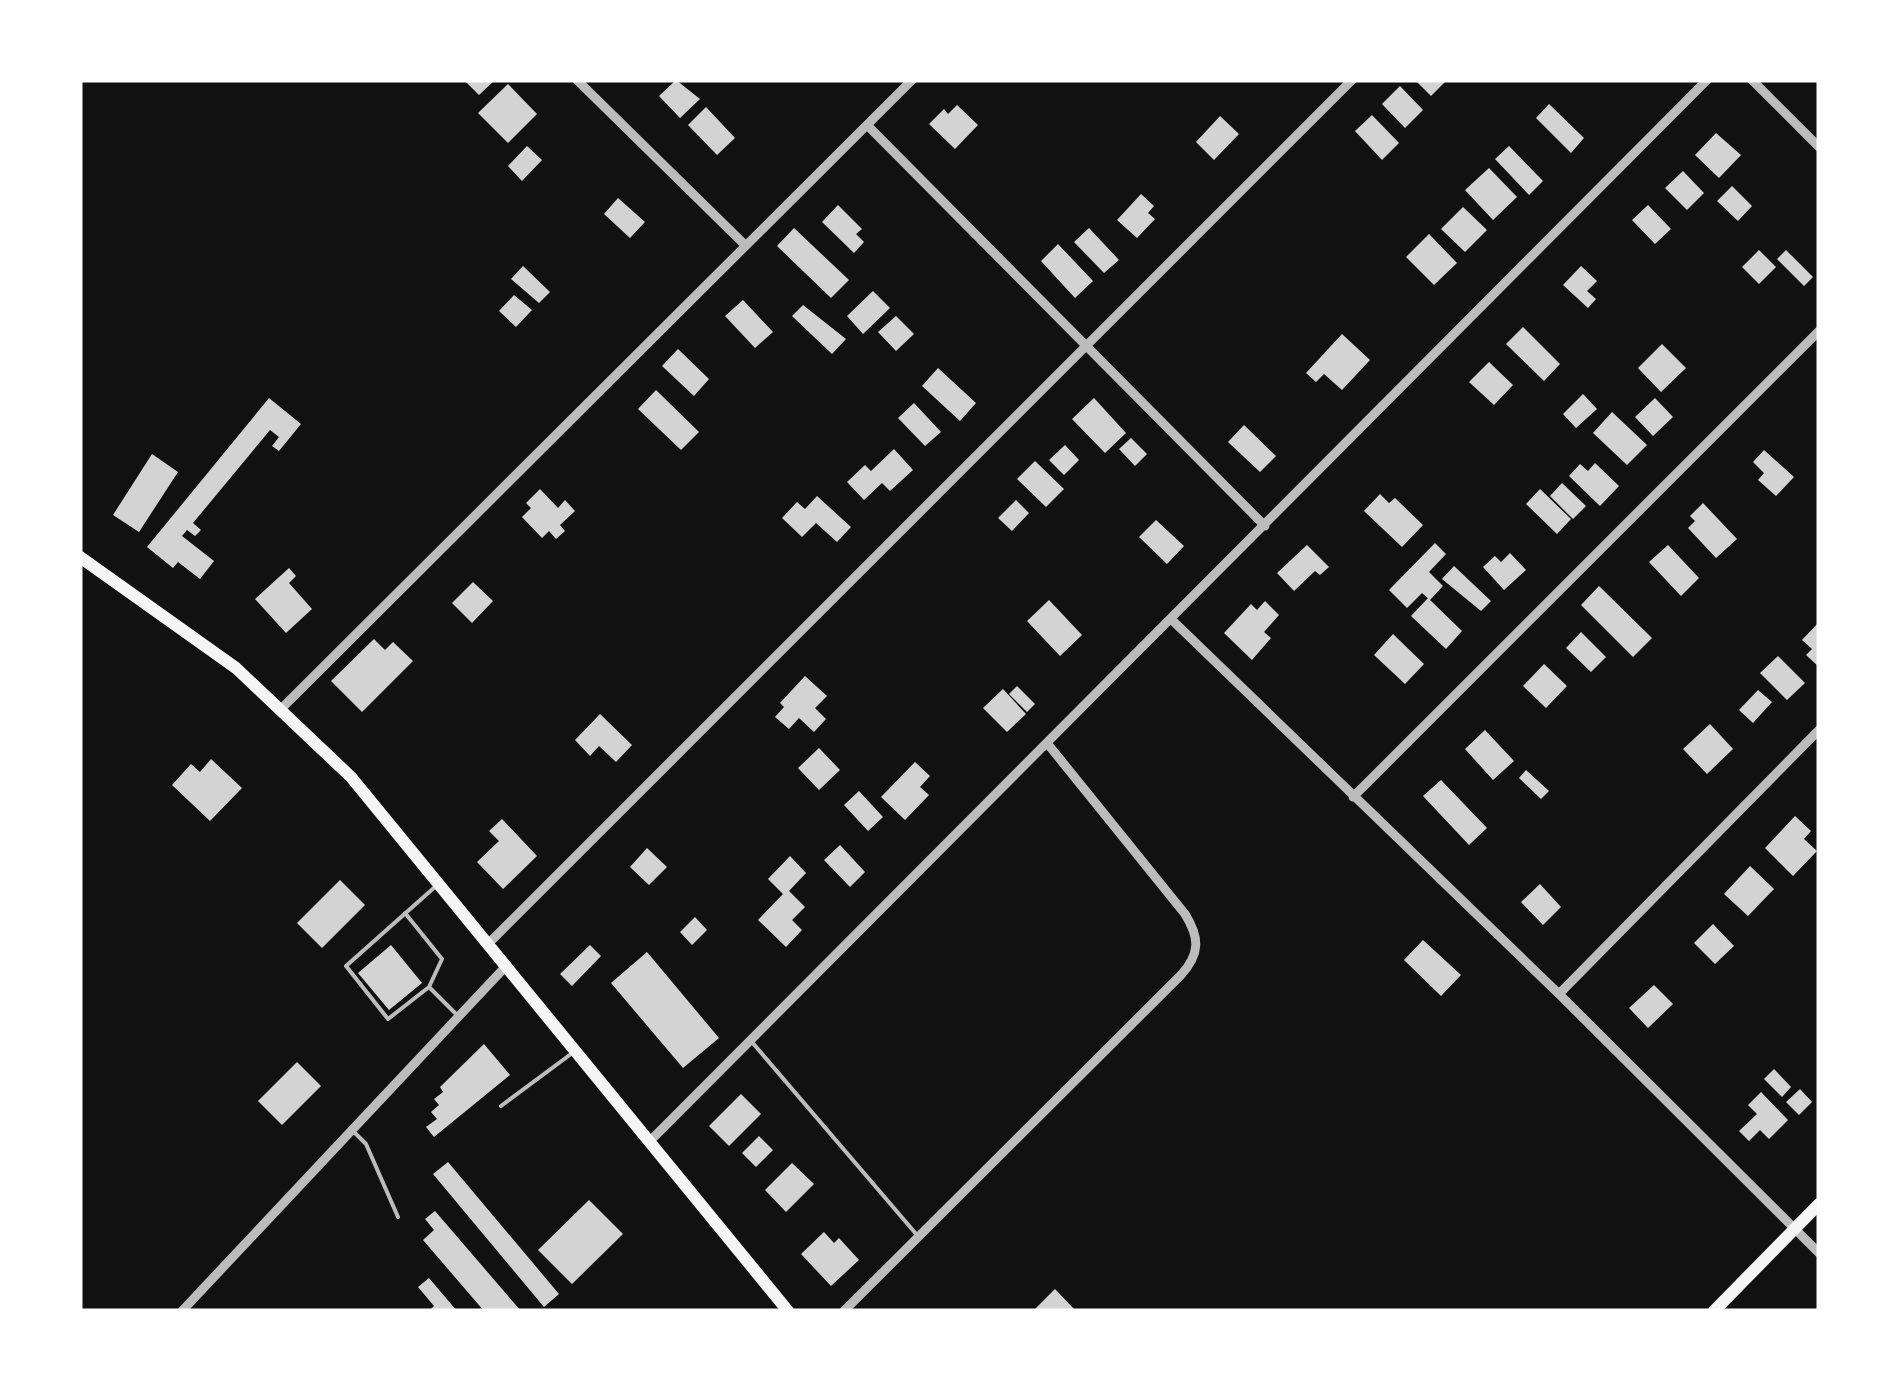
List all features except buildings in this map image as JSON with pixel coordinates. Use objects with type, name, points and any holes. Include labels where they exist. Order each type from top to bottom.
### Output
[{"type":"main road","points":[[80,557],[185,627],[282,708],[350,777],[788,1311]]},
{"type":"main road","points":[[1714,1311],[1819,1204]]},
{"type":"street","points":[[578,80],[744,244]]},
{"type":"street","points":[[282,708],[912,80]]},
{"type":"street","points":[[489,943],[1352,80]]},
{"type":"street","points":[[650,1141],[1707,80]]},
{"type":"street","points":[[1752,80],[1819,147]]},
{"type":"street","points":[[868,125],[1265,526]]},
{"type":"street","points":[[1353,797],[1819,331]]},
{"type":"street","points":[[1171,619],[1559,994],[1819,1253]]},
{"type":"street","points":[[1559,994],[1819,730]]},
{"type":"street","points":[[844,1311],[1180,975],[1196,953],[1197,938],[1185,914],[1046,743]]},
{"type":"street","points":[[182,1311],[507,966]]},
{"type":"lane","points":[[405,914],[442,959],[429,986],[388,1020],[346,966],[440,882]]},
{"type":"lane","points":[[429,986],[459,1017]]},
{"type":"lane","points":[[751,1040],[918,1237]]},
{"type":"lane","points":[[501,1106],[575,1051]]},
{"type":"lane","points":[[352,1130],[366,1144],[398,1217]]}]
